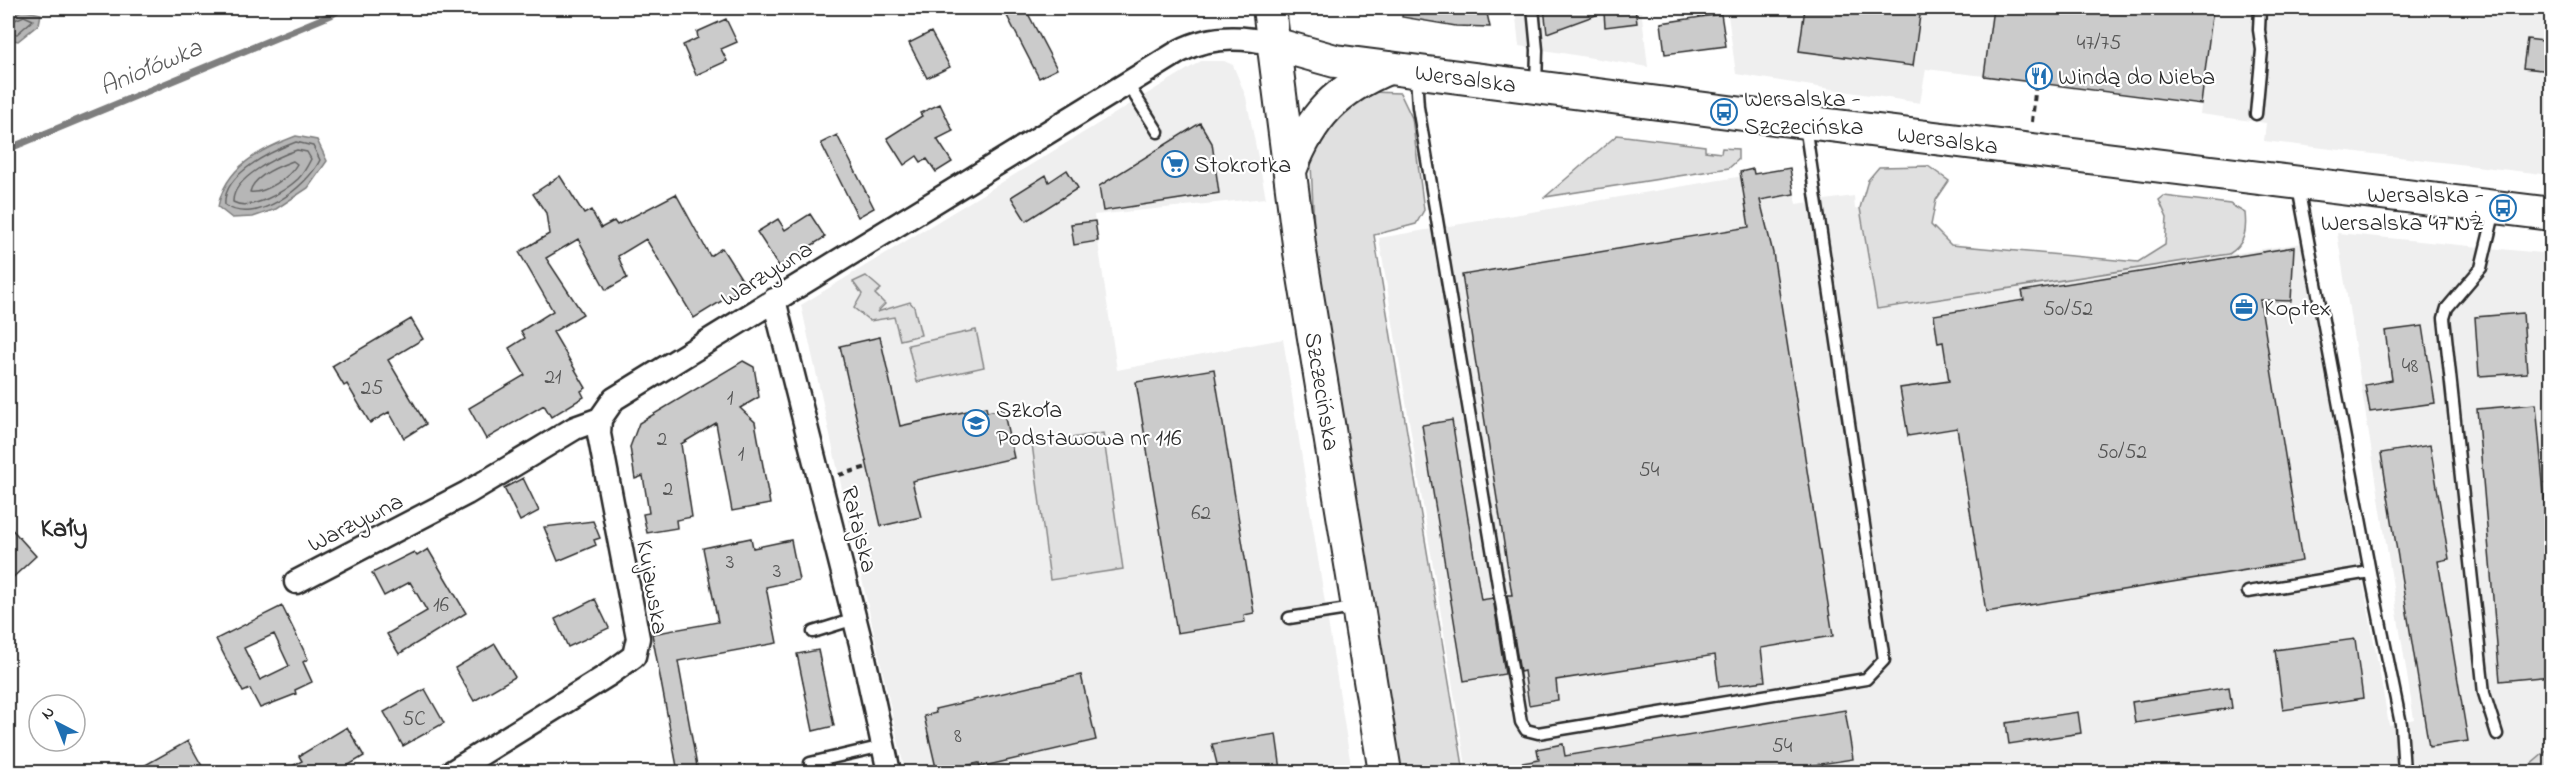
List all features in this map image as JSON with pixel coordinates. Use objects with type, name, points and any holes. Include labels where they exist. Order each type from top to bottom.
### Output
[{"type":"street","name":"Szczecińska","points":[[1269,8],[1300,252],[1385,772]]},
{"type":"street","name":"Warzywna","points":[[296,582],[468,493],[575,428],[600,419],[605,408],[624,391],[1180,51],[1202,42],[1243,38],[1274,44]]},
{"type":"street","name":"Wersalska","points":[[1274,44],[1322,58],[1414,71],[1805,122],[2552,214]]},
{"type":"street","points":[[1291,168],[1305,135],[1328,105],[1348,88],[1414,71]]},
{"type":"street","name":"Ratajska","points":[[774,300],[855,619],[889,772]]},
{"type":"street","name":"Kujawska","points":[[452,772],[608,675],[634,656],[638,638],[600,450],[600,419]]},
{"type":"lane","points":[[1533,8],[1537,50],[1536,86]]},
{"type":"lane","points":[[2256,114],[2262,50],[2259,30],[2260,8]]},
{"type":"lane","points":[[1414,71],[1521,722],[1526,730],[1538,732],[1866,679],[1884,660],[1805,122]]},
{"type":"lane","points":[[1127,83],[1158,132]]},
{"type":"lane","points":[[2297,183],[2401,724],[2403,772]]},
{"type":"lane","points":[[2495,207],[2489,242],[2481,268],[2447,308],[2444,318],[2484,693],[2497,734]]},
{"type":"lane","points":[[2248,592],[2370,572]]},
{"type":"lane","points":[[1289,618],[1358,607]]},
{"type":"lane","points":[[813,632],[855,619]]},
{"type":"lane","points":[[810,764],[883,746]]},
{"type":"path","points":[[2032,122],[2036,82]]},
{"type":"path","points":[[855,471],[867,467]]},
{"type":"shaded area","points":[[1515,8],[1641,8],[1648,67],[1519,46]]},
{"type":"shaded area","points":[[1727,8],[1993,8],[1984,76],[1926,69],[1920,103],[1736,74]]},
{"type":"shaded area","points":[[2213,8],[2551,8],[2551,175],[2264,141],[2266,123],[2200,114]]},
{"type":"shaded area","points":[[1201,61],[1224,61],[1233,65],[1246,97],[1266,198],[1094,215],[1117,370],[1283,339],[1352,772],[905,772],[801,305]]},
{"type":"shaded area","points":[[1371,92],[1400,93],[1412,118],[1424,210],[1416,224],[1374,235],[1464,772],[1399,772],[1316,270],[1311,164],[1315,144],[1332,118]]},
{"type":"shaded area","points":[[1617,135],[1705,146],[1705,151],[1721,153],[1722,148],[1738,149],[1738,160],[1729,168],[1545,197]]},
{"type":"shaded area","points":[[1928,166],[1949,181],[1936,200],[1931,225],[1951,245],[2138,262],[2165,245],[2167,218],[2159,200],[2164,196],[2230,204],[2245,213],[2244,236],[2239,246],[2229,254],[1877,309],[1860,208],[1868,180],[1879,167]]},
{"type":"shaded area","points":[[1790,168],[1796,204],[1854,196],[1855,209],[1860,208],[1877,309],[2302,243],[2389,725],[2414,719],[2337,233],[2551,254],[2551,747],[2522,772],[1467,772],[1379,238]]},
{"type":"shaded area","points":[[866,276],[881,289],[875,294],[885,304],[877,312],[910,302],[914,307],[921,335],[900,340],[894,317],[870,321],[854,308],[862,294],[853,282]]},
{"type":"shaded area","points":[[976,330],[984,367],[917,382],[908,345]]},
{"type":"shaded area","points":[[1103,433],[1123,569],[1050,580],[1032,444]]},
{"type":"shaded area","points":[[2551,747],[2551,772],[2522,772]]},
{"type":"water","points":[[22,10],[41,14],[39,24],[18,41],[8,39],[8,19]]},
{"type":"water","points":[[296,136],[317,140],[327,161],[308,188],[276,209],[253,217],[232,218],[218,207],[228,181],[246,161]]},
{"type":"building","points":[[1003,8],[1025,8],[1057,69],[1039,78]]},
{"type":"building","points":[[1403,8],[1486,9],[1490,27],[1456,26],[1402,17]]},
{"type":"building","points":[[1544,8],[1635,8],[1637,23],[1605,27],[1604,12],[1547,33]]},
{"type":"building","points":[[1805,8],[1921,8],[1913,66],[1799,51]]},
{"type":"building","points":[[1993,8],[2213,8],[2201,104],[1984,76]]},
{"type":"building","points":[[1721,14],[1726,46],[1665,54],[1661,23]]},
{"type":"building","points":[[726,19],[737,42],[721,49],[727,61],[696,75],[683,45],[698,38],[697,32]]},
{"type":"building","points":[[931,32],[950,67],[927,78],[909,43]]},
{"type":"building","points":[[2527,39],[2552,42],[2552,71],[2523,68]]},
{"type":"building","points":[[940,104],[953,131],[937,139],[952,162],[936,172],[927,159],[921,162],[917,156],[904,165],[887,138],[922,116],[920,113]]},
{"type":"building","name":"Stokrotka","points":[[1200,123],[1212,143],[1219,193],[1103,211],[1099,186]]},
{"type":"building","points":[[837,135],[874,208],[858,217],[821,143]]},
{"type":"building","points":[[1790,168],[1794,194],[1760,200],[1773,253],[1833,636],[1761,648],[1765,681],[1719,687],[1715,655],[1556,680],[1558,700],[1529,705],[1524,671],[1520,672],[1507,595],[1512,595],[1462,275],[1749,227],[1740,172],[1753,169],[1754,174]]},
{"type":"building","points":[[1067,170],[1078,188],[1026,221],[1011,197],[1046,175],[1049,182]]},
{"type":"building","points":[[560,176],[584,214],[591,210],[601,228],[614,221],[617,225],[676,194],[710,256],[722,248],[746,286],[694,318],[646,239],[618,256],[627,278],[606,290],[578,239],[546,258],[583,314],[553,332],[586,388],[581,391],[584,397],[551,417],[544,405],[486,439],[469,408],[525,375],[509,348],[525,338],[521,331],[553,311],[519,252],[549,234],[546,213],[533,194]]},
{"type":"building","points":[[810,214],[825,237],[779,266],[757,232],[778,219],[785,230]]},
{"type":"building","points":[[1095,221],[1098,241],[1074,245],[1071,224]]},
{"type":"building","points":[[2294,247],[2291,301],[2260,300],[2302,561],[1986,612],[1957,428],[1908,436],[1900,388],[1949,381],[1943,342],[1938,343],[1934,315],[2024,300],[2022,291]]},
{"type":"building","points":[[2523,313],[2527,373],[2479,376],[2475,317]]},
{"type":"building","points":[[411,319],[423,339],[388,360],[426,424],[404,438],[389,412],[370,423],[347,384],[344,386],[332,366]]},
{"type":"building","points":[[2423,326],[2435,403],[2370,412],[2365,385],[2392,380],[2385,331]]},
{"type":"building","points":[[880,337],[900,426],[986,407],[987,412],[1003,409],[1014,458],[912,481],[921,517],[881,526],[840,346]]},
{"type":"building","points":[[743,361],[754,367],[759,397],[740,408],[755,422],[770,504],[732,511],[716,423],[681,444],[692,517],[676,520],[677,528],[647,533],[643,514],[649,513],[643,476],[635,479],[630,447],[639,423]]},
{"type":"building","points":[[1214,369],[1254,613],[1244,615],[1245,622],[1177,633],[1136,382]]},
{"type":"building","points":[[2536,404],[2552,585],[2552,676],[2500,681],[2477,409]]},
{"type":"building","points":[[1452,420],[1481,600],[1493,598],[1505,674],[1464,681],[1422,425]]},
{"type":"building","points":[[2430,445],[2449,559],[2438,561],[2468,741],[2429,747],[2381,453]]},
{"type":"building","points":[[523,478],[539,511],[520,521],[504,488]]},
{"type":"building","points":[[593,521],[600,538],[594,540],[596,545],[558,561],[544,527]]},
{"type":"building","points":[[8,525],[36,556],[8,582]]},
{"type":"building","points":[[751,538],[753,548],[791,540],[799,580],[766,587],[777,643],[678,661],[698,772],[678,772],[652,634],[718,622],[703,548]]},
{"type":"building","points":[[428,549],[466,613],[399,654],[387,634],[427,611],[410,582],[384,596],[372,573],[414,552],[417,556]]},
{"type":"building","points":[[595,599],[609,628],[568,647],[555,619]]},
{"type":"building","points":[[282,606],[308,659],[303,662],[312,682],[295,690],[296,694],[260,708],[250,689],[243,692],[216,639]],"holes":[[[274,634],[289,666],[260,680],[244,648]]]},
{"type":"building","points":[[2355,639],[2363,698],[2283,710],[2275,650]]},
{"type":"building","points":[[495,644],[515,677],[474,701],[455,668]]},
{"type":"building","points":[[818,650],[834,726],[813,731],[797,654]]},
{"type":"building","points":[[1081,675],[1096,740],[980,767],[979,763],[937,772],[924,716],[936,713],[935,709]]},
{"type":"building","points":[[2229,687],[2232,708],[2135,723],[2132,702]]},
{"type":"building","points":[[425,689],[444,723],[403,746],[384,712]]},
{"type":"building","points":[[1845,710],[1853,759],[1770,772],[1523,772],[1522,763],[1539,760],[1537,749],[1563,744],[1565,756]]},
{"type":"building","points":[[2078,712],[2081,733],[2009,744],[2006,723]]},
{"type":"building","points":[[347,727],[364,756],[337,772],[281,772],[302,761],[299,756]]},
{"type":"building","points":[[1276,734],[1281,770],[1219,772],[1212,744]]},
{"type":"building","points":[[188,741],[202,766],[192,772],[133,772]]},
{"type":"waterway","name":"Aniołówka","points":[[8,149],[331,15],[342,8]]},
{"type":"place","name":"Windą do Nieba","points":[[2039,76]]},
{"type":"place","name":"Wersalska - Szczecińska","points":[[1724,112]]},
{"type":"place","name":"Stokrotka","points":[[1175,164]]},
{"type":"place","name":"Wersalska - Wersalska 47 NŻ","points":[[2503,208]]},
{"type":"place","name":"Koptex","points":[[2244,307]]},
{"type":"place","name":"Szkoła Podstawowa nr 116","points":[[976,423]]},
{"type":"district","name":"Kały","points":[[64,527]]}]
